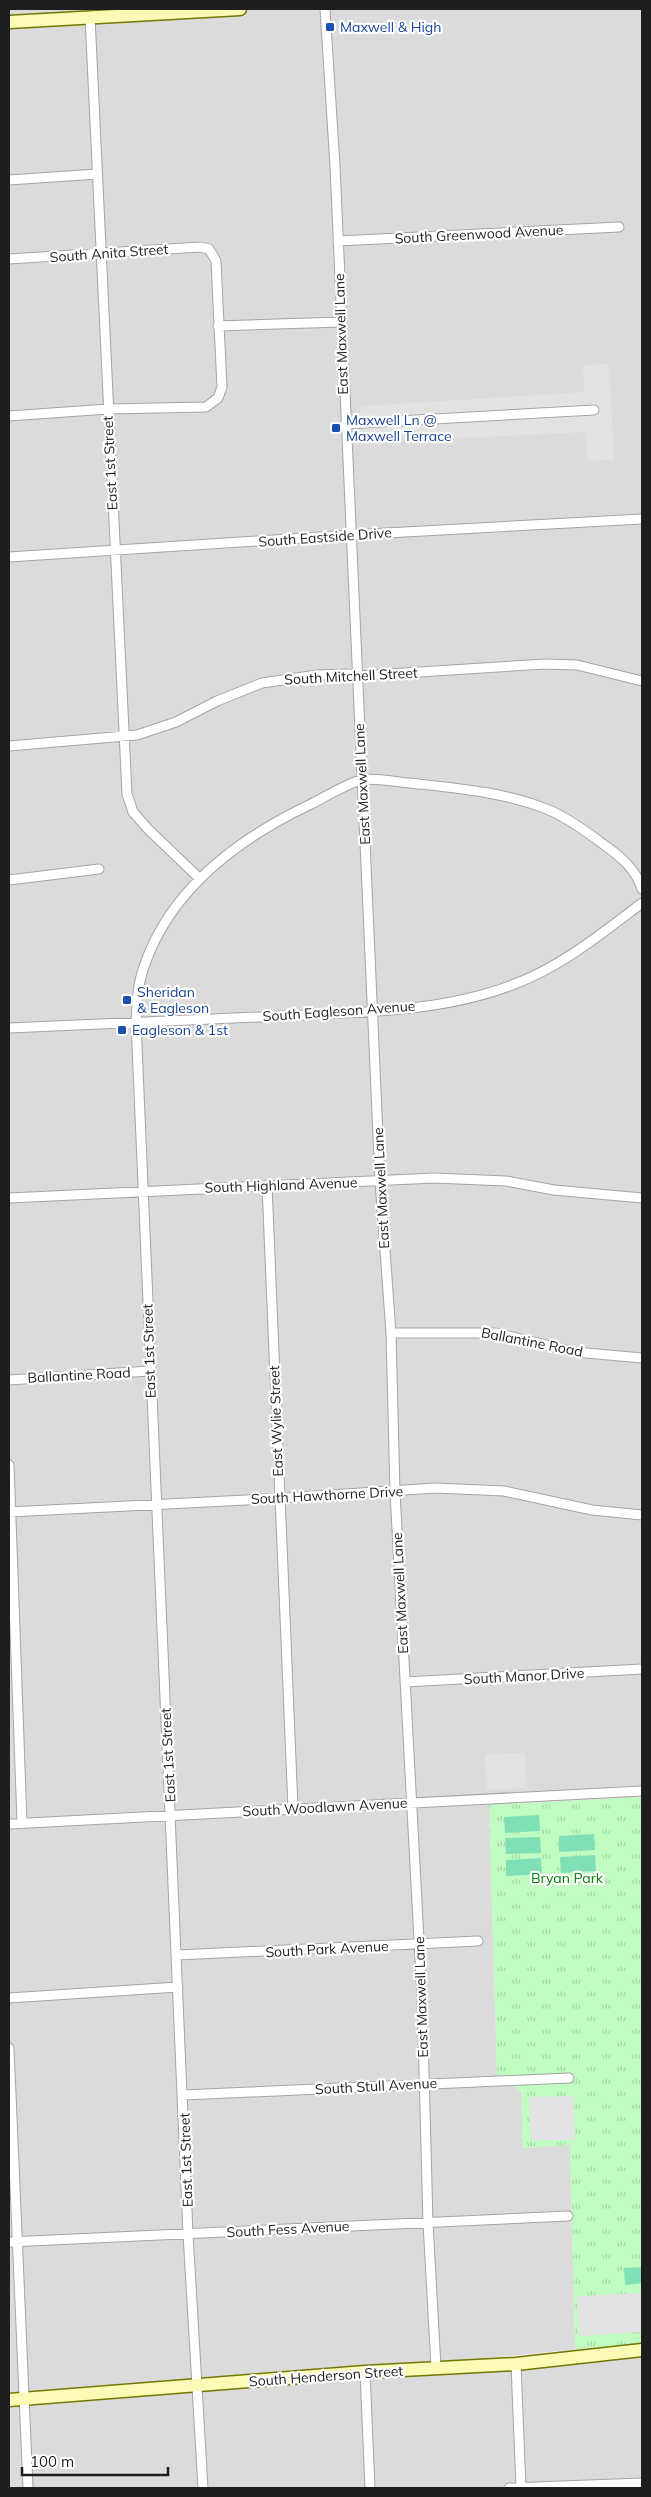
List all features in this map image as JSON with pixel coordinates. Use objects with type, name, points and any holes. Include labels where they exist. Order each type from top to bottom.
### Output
[{"type":"street","points":[[9,22],[240,9]]},
{"type":"street","name":"East Maxwell Lane","points":[[325,9],[338,241],[380,1181],[391,1333],[395,1492],[420,1944],[428,2223],[436,2368]]},
{"type":"street","name":"East 1st Street","points":[[90,18],[127,794],[134,812],[148,829],[200,879]]},
{"type":"street","points":[[9,180],[97,174]]},
{"type":"street","name":"South Greenwood Avenue","points":[[338,241],[620,227]]},
{"type":"street","name":"South Anita Street","points":[[9,259],[200,247],[209,249],[216,261],[218,326]]},
{"type":"street","points":[[9,416],[108,409],[210,405],[218,398],[222,387],[218,326],[341,322]]},
{"type":"street","points":[[345,424],[594,410]]},
{"type":"street","name":"South Eastside Drive","points":[[9,557],[350,535],[642,519]]},
{"type":"street","name":"South Mitchell Street","points":[[9,746],[123,737],[164,727],[216,701],[262,683],[317,675],[348,674],[357,676],[578,665],[642,681]]},
{"type":"street","points":[[362,779],[449,787],[505,798],[549,810],[588,833],[619,855],[636,874],[642,888]]},
{"type":"street","name":"East 1st Street","points":[[203,2488],[199,2394],[196,2386],[188,2234],[171,1814],[155,1504],[136,1022],[139,984],[148,956],[178,904],[200,879],[238,845],[258,831],[362,779]]},
{"type":"street","points":[[9,880],[99,869]]},
{"type":"street","name":"South Eagleson Avenue","points":[[9,1028],[372,1011],[450,1003],[512,986],[557,965],[592,941],[642,902]]},
{"type":"street","name":"South Highland Avenue","points":[[9,1198],[434,1178],[506,1181],[554,1190],[642,1198]]},
{"type":"street","name":"East Wylie Street","points":[[266,1185],[293,1808]]},
{"type":"street","name":"Ballantine Road","points":[[391,1333],[496,1332],[574,1352],[642,1358]]},
{"type":"street","name":"Ballantine Road","points":[[9,1380],[150,1371]]},
{"type":"street","points":[[9,1465],[22,1822]]},
{"type":"street","name":"South Hawthorne Drive","points":[[10,1512],[280,1499],[434,1488],[474,1488],[504,1491],[592,1510],[642,1515]]},
{"type":"street","name":"South Manor Drive","points":[[405,1682],[642,1669]]},
{"type":"street","name":"South Woodlawn Avenue","points":[[9,1824],[171,1814],[642,1791]]},
{"type":"street","name":"South Park Avenue","points":[[177,1955],[478,1941]]},
{"type":"street","points":[[9,1998],[178,1987]]},
{"type":"street","points":[[9,2048],[12,2242],[24,2399],[28,2488]]},
{"type":"street","name":"South Stull Avenue","points":[[183,2095],[569,2078]]},
{"type":"street","name":"South Fess Avenue","points":[[12,2242],[568,2216]]},
{"type":"street","name":"South Henderson Street","points":[[9,2400],[365,2372],[516,2364],[642,2350]]},
{"type":"street","points":[[516,2364],[521,2488]]},
{"type":"street","points":[[365,2372],[370,2488]]},
{"type":"street","points":[[509,2488],[642,2484]]},
{"type":"shaded area","points":[[9,9],[642,9],[642,1797],[489,1805],[497,2073],[521,2092],[523,2148],[570,2145],[575,2349],[642,2344],[642,2488],[9,2488]],"holes":[[[566,2350],[514,2360],[246,2382]]]},
{"type":"shaded area","points":[[609,364],[614,460],[588,461],[585,432],[359,443],[356,434],[358,416],[362,406],[584,392],[583,365]]},
{"type":"shaded area","points":[[525,1753],[527,1788],[487,1790],[485,1754]]},
{"type":"shaded area","points":[[573,2096],[575,2140],[531,2140],[529,2097]]},
{"type":"shaded area","points":[[642,2293],[642,2332],[579,2336],[577,2296]]},
{"type":"green space","name":"Bryan Park","points":[[642,1797],[642,2344],[575,2349],[570,2145],[523,2148],[521,2092],[497,2073],[489,1805]]},
{"type":"green space","points":[[539,1815],[540,1831],[505,1833],[504,1817]]},
{"type":"green space","points":[[594,1834],[595,1850],[559,1852],[559,1836]]},
{"type":"green space","points":[[540,1837],[541,1853],[506,1854],[505,1838]]},
{"type":"green space","points":[[595,1855],[596,1871],[561,1873],[560,1857]]},
{"type":"green space","points":[[541,1858],[542,1874],[506,1876],[506,1860]]},
{"type":"green space","points":[[642,2267],[642,2283],[625,2285],[624,2268]]},
{"type":"place","name":"Maxwell & High","points":[[330,27]]},
{"type":"place","name":"Maxwell Ln @ Maxwell Terrace","points":[[336,428]]},
{"type":"place","name":"Sheridan & Eagleson","points":[[127,1000]]},
{"type":"place","name":"Eagleson & 1st","points":[[122,1030]]}]
